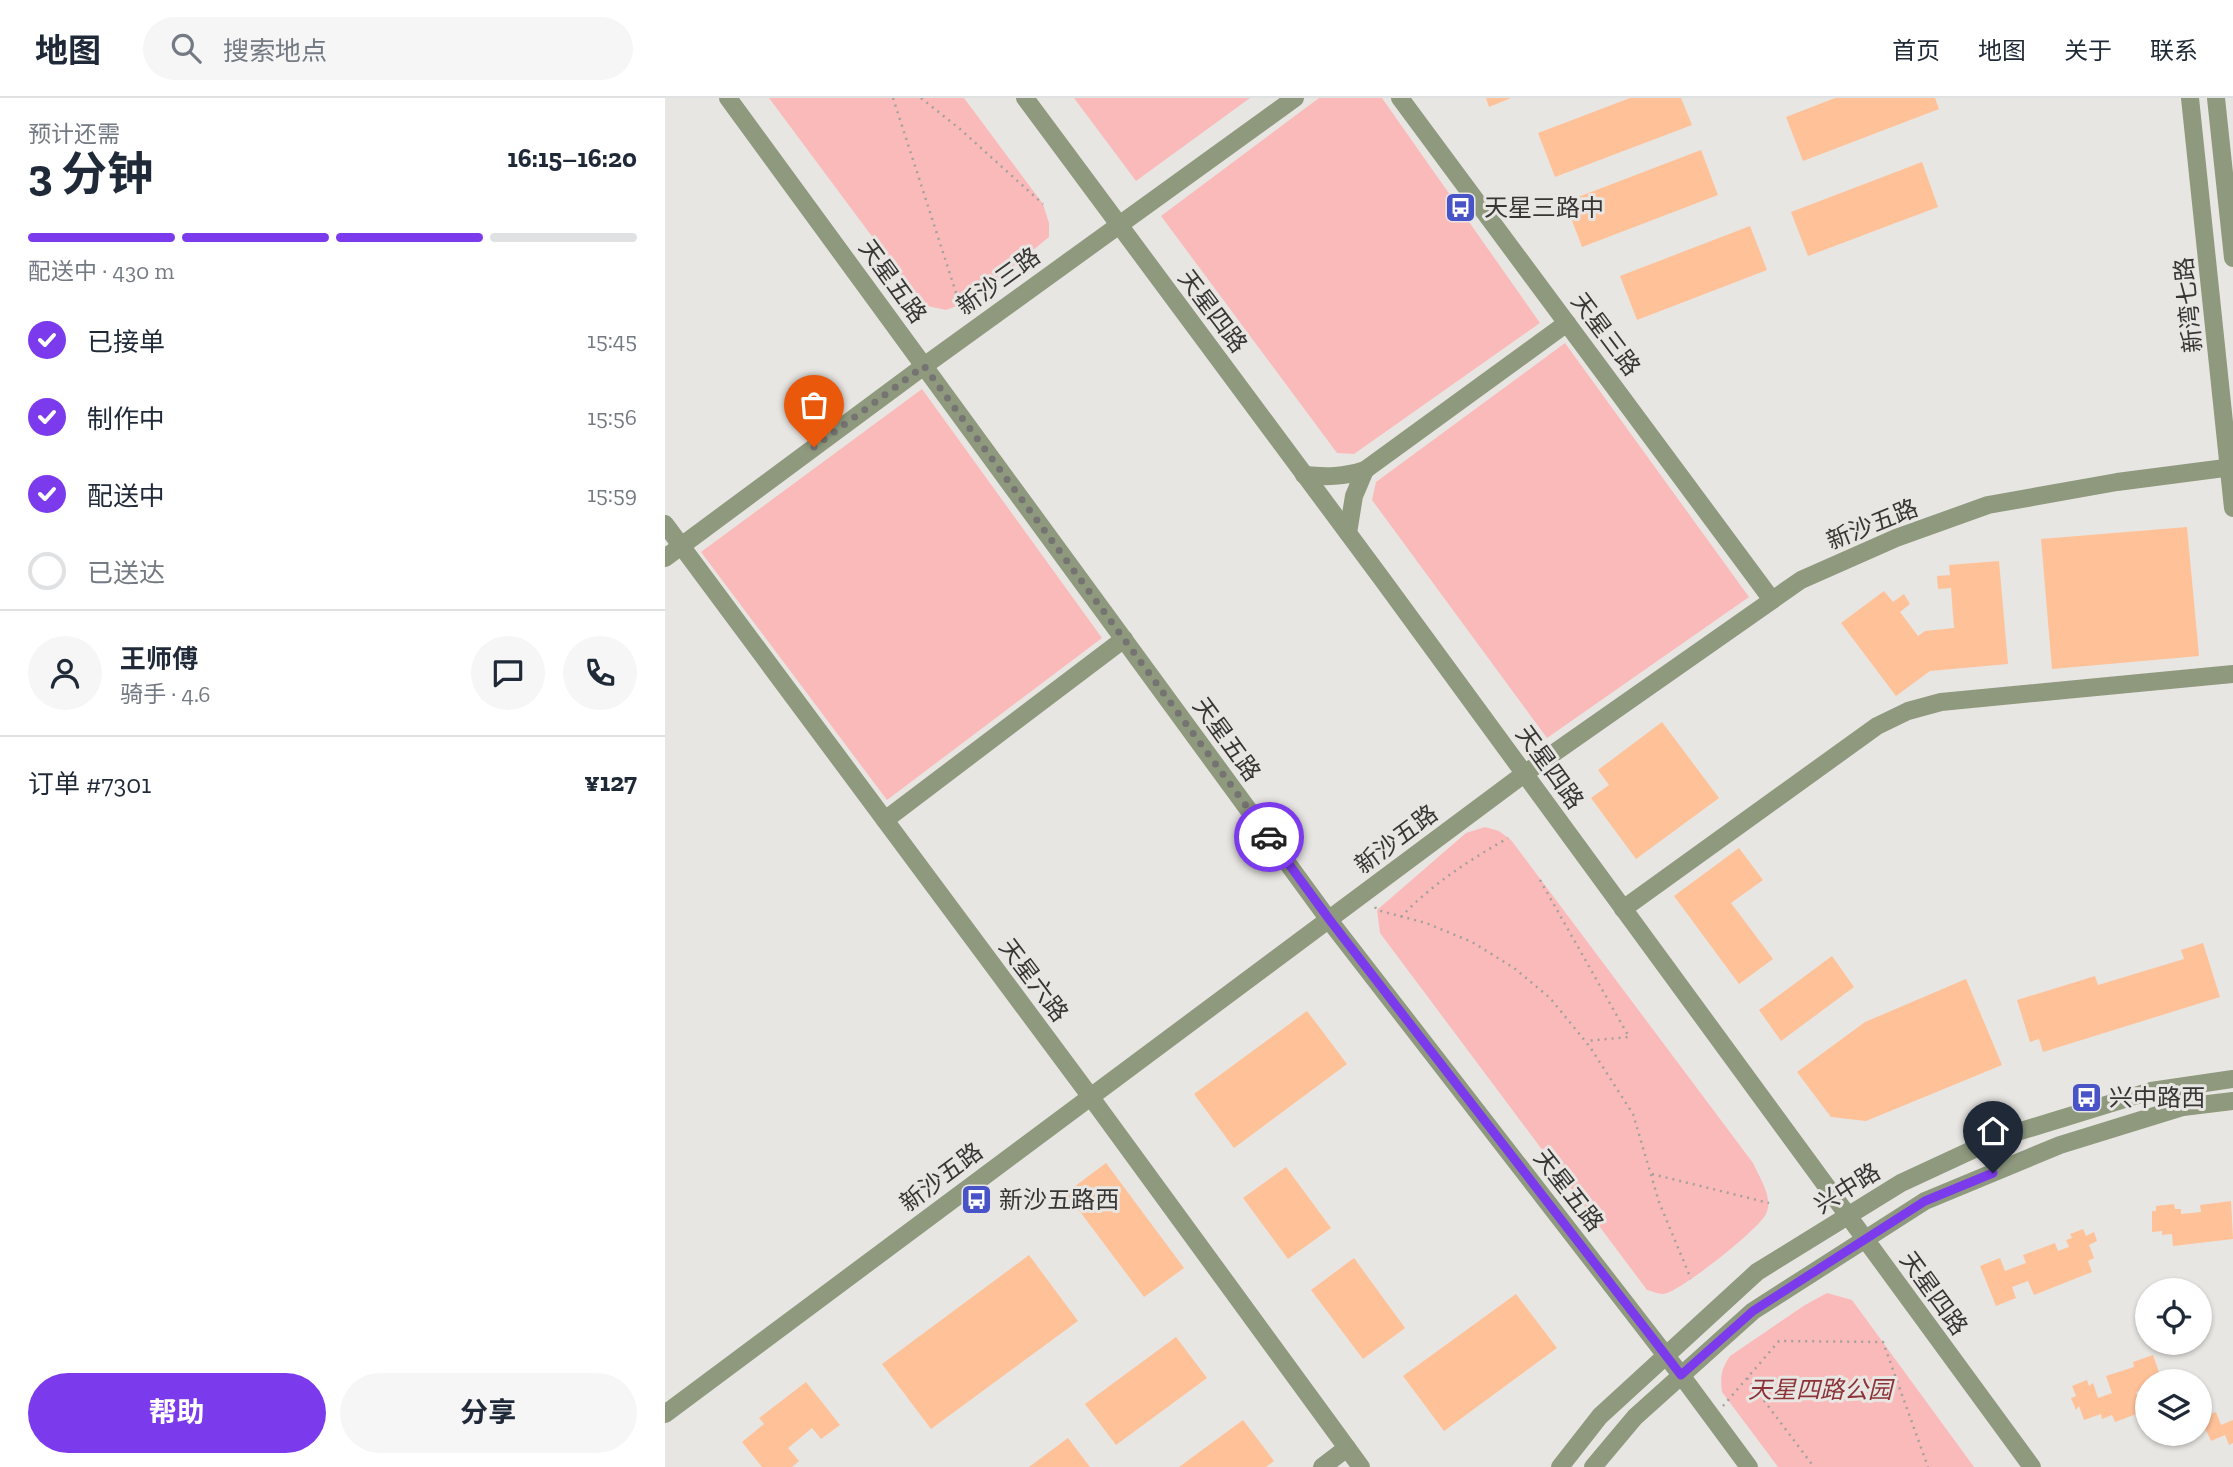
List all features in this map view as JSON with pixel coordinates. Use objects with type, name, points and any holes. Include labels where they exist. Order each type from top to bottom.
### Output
[{"type":"street","name":"天星五路","points":[[728,98],[1329,919],[1749,1467]]},
{"type":"street","name":"天星四路","points":[[1025,98],[1348,533],[2032,1467]]},
{"type":"street","name":"新沙三路","points":[[665,558],[924,366],[1295,98]]},
{"type":"street","name":"天星三路","points":[[1400,98],[1772,600]]},
{"type":"street","name":"新湾七路","points":[[2190,98],[2231,467],[2233,508]]},
{"type":"street","name":"新湾七路","points":[[2216,98],[2233,258]]},
{"type":"street","points":[[1304,475],[1330,477],[1365,470],[1567,323]]},
{"type":"street","name":"新沙五路","points":[[665,1414],[1524,774],[1801,580],[1896,538],[1988,505],[2117,482],[2231,467]]},
{"type":"street","points":[[1348,533],[1354,496],[1365,470]]},
{"type":"street","name":"天星六路","points":[[665,524],[1090,1096],[1360,1467]]},
{"type":"street","points":[[885,820],[1124,639]]},
{"type":"street","points":[[1623,909],[1877,726],[1908,711],[1941,702],[2233,674]]},
{"type":"street","name":"兴中路","points":[[1560,1467],[1600,1416],[1757,1272],[1901,1183],[1998,1138],[2151,1091],[2233,1079]]},
{"type":"street","points":[[1594,1467],[1635,1416],[1753,1311],[1925,1201],[2060,1145],[2183,1107],[2233,1101]]},
{"type":"street","points":[[1322,1467],[1347,1448]]},
{"type":"path","points":[[894,98],[960,305]]},
{"type":"path","points":[[921,98],[960,129],[1043,204]]},
{"type":"path","points":[[1401,917],[1421,895],[1459,866],[1508,838]]},
{"type":"path","points":[[1540,880],[1629,1037],[1585,1041]]},
{"type":"path","points":[[1365,893],[1377,910],[1426,923],[1472,942],[1514,968],[1550,998],[1585,1041],[1633,1114],[1659,1202],[1691,1279]]},
{"type":"path","points":[[1652,1174],[1769,1203]]},
{"type":"path","points":[[1712,1417],[1779,1341],[1883,1342],[1927,1467]]},
{"type":"path","points":[[1747,1378],[1814,1467]]},
{"type":"green space","points":[[769,98],[964,98],[1043,204],[1049,223],[1049,237],[971,301],[946,310],[923,305]]},
{"type":"green space","points":[[1074,98],[1250,98],[1136,181]]},
{"type":"green space","points":[[1319,98],[1382,98],[1540,323],[1354,454],[1337,453],[1161,216]]},
{"type":"green space","points":[[1565,343],[1749,597],[1547,738],[1372,500],[1376,482]]},
{"type":"green space","points":[[922,389],[1102,638],[887,800],[701,552]]},
{"type":"green space","points":[[1485,827],[1499,831],[1511,840],[1753,1163],[1765,1188],[1768,1208],[1760,1222],[1718,1259],[1672,1291],[1663,1294],[1647,1290],[1380,933],[1377,910],[1466,833]]},
{"type":"green space","name":"天星四路公园","points":[[1827,1293],[1852,1300],[1974,1467],[1778,1467],[1722,1392],[1723,1369],[1730,1356]]},
{"type":"building","points":[[1486,98],[1511,98],[1489,107]]},
{"type":"building","points":[[1630,98],[1681,98],[1692,125],[1555,177],[1538,133]]},
{"type":"building","points":[[1835,98],[1935,98],[1939,109],[1803,161],[1786,117]]},
{"type":"building","points":[[1701,150],[1718,195],[1582,247],[1565,202]]},
{"type":"building","points":[[1922,162],[1938,207],[1808,256],[1791,212]]},
{"type":"building","points":[[1750,226],[1767,270],[1637,320],[1620,276]]},
{"type":"building","points":[[2187,527],[2199,656],[2052,669],[2041,539]]},
{"type":"building","points":[[1999,561],[2008,664],[1930,671],[1896,696],[1841,623],[1884,591],[1893,602],[1904,594],[1910,604],[1900,612],[1918,636],[1925,631],[1954,628],[1951,588],[1938,589],[1937,576],[1950,575],[1949,565]]},
{"type":"building","points":[[1662,722],[1719,798],[1636,859],[1591,798],[1609,785],[1598,770]]},
{"type":"building","points":[[1739,848],[1763,880],[1731,903],[1773,959],[1739,984],[1674,896]]},
{"type":"building","points":[[2203,943],[2220,997],[2043,1052],[2039,1039],[2030,1042],[2017,1000],[2095,976],[2098,985],[2184,959],[2181,950]]},
{"type":"building","points":[[1832,956],[1854,987],[1781,1041],[1759,1010]]},
{"type":"building","points":[[1966,979],[2002,1065],[1866,1121],[1831,1117],[1797,1072],[1865,1022]]},
{"type":"building","points":[[1307,1011],[1347,1064],[1234,1148],[1194,1094]]},
{"type":"building","points":[[1106,1163],[1184,1268],[1144,1297],[1066,1193]]},
{"type":"building","points":[[1286,1167],[1331,1228],[1288,1259],[1243,1198]]},
{"type":"building","points":[[2231,1201],[2233,1239],[2173,1246],[2172,1234],[2152,1232],[2152,1211],[2156,1211],[2156,1206],[2174,1204],[2175,1209],[2181,1209],[2181,1214],[2201,1212],[2200,1205]]},
{"type":"building","points":[[2083,1229],[2086,1236],[2094,1232],[2097,1241],[2089,1245],[2094,1258],[2088,1261],[2092,1272],[2034,1295],[2028,1281],[2012,1287],[2016,1298],[1996,1306],[1980,1266],[2000,1258],[2005,1271],[2026,1263],[2023,1255],[2055,1243],[2058,1251],[2069,1247],[2066,1240],[2072,1238],[2070,1234]]},
{"type":"building","points":[[1029,1255],[1078,1321],[931,1429],[882,1364]]},
{"type":"building","points":[[1354,1258],[1405,1328],[1363,1359],[1311,1290]]},
{"type":"building","points":[[1516,1294],[1557,1348],[1444,1431],[1403,1376]]},
{"type":"building","points":[[1176,1337],[1207,1378],[1116,1445],[1085,1404]]},
{"type":"building","points":[[2153,1355],[2158,1369],[2135,1369],[2135,1414],[2115,1422],[2112,1415],[2102,1419],[2101,1414],[2084,1420],[2079,1406],[2076,1410],[2071,1398],[2076,1396],[2072,1386],[2087,1380],[2089,1386],[2093,1383],[2098,1398],[2112,1393],[2106,1376],[2134,1367],[2133,1362]]},
{"type":"building","points":[[806,1382],[840,1425],[821,1439],[812,1428],[788,1448],[799,1461],[792,1467],[762,1467],[742,1442],[764,1424],[759,1418]]},
{"type":"building","points":[[2216,1412],[2221,1425],[2233,1420],[2233,1443],[2229,1445],[2225,1435],[2212,1441],[2212,1414]]},
{"type":"building","points":[[1243,1420],[1274,1461],[1266,1467],[1179,1467]]},
{"type":"building","points":[[1068,1438],[1090,1467],[1029,1467]]},
{"type":"way so far","points":[[814,447],[924,366],[1269,837]]},
{"type":"place","name":"天星三路中","points":[[1461,207]]},
{"type":"place","name":"兴中路西","points":[[2086,1097]]},
{"type":"place","name":"新沙五路西","points":[[976,1199]]},
{"type":"route","points":[[1269,837],[1329,919],[1681,1375],[1753,1311],[1925,1201],[1993,1173]]}]
